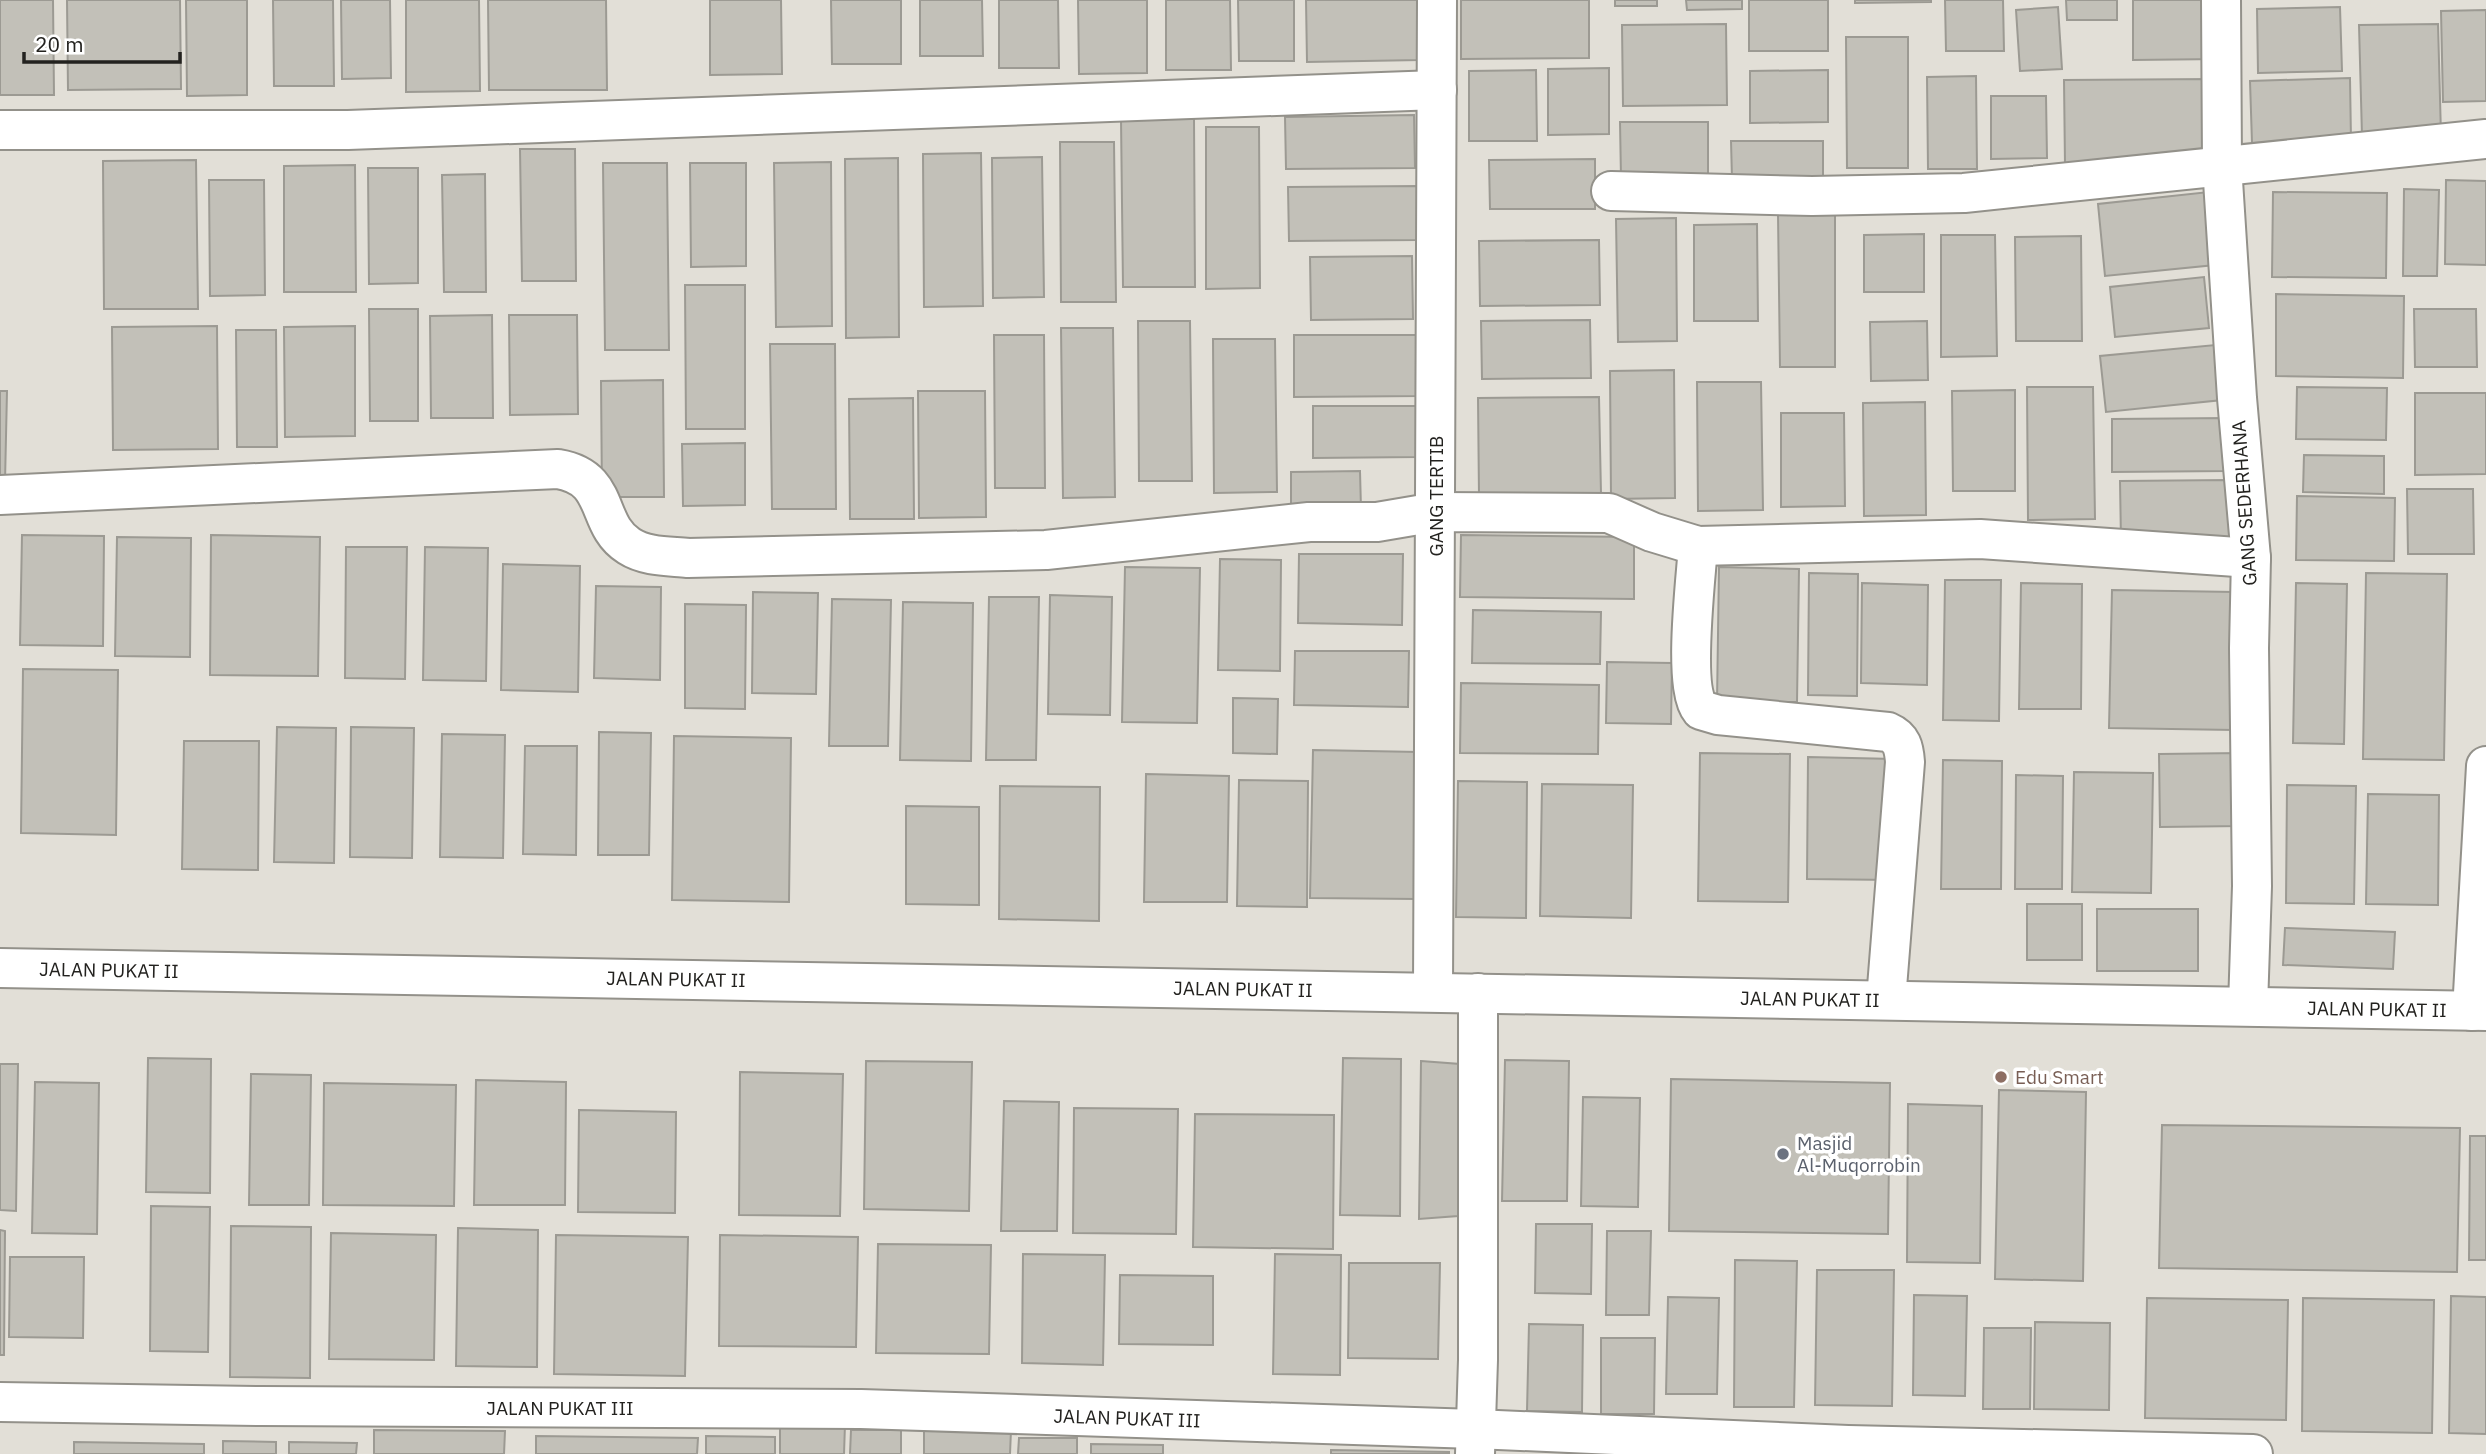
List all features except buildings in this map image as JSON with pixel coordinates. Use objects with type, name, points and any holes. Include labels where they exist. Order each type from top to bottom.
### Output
[{"type":"street","name":"GANG TERTIB","points":[[1433,992],[1437,0]]},
{"type":"street","name":"GANG SEDERHANA","points":[[2221,0],[2222,165],[2237,398],[2251,558],[2249,648],[2252,886],[2248,1006]]},
{"type":"street","points":[[0,130],[348,130],[1437,90]]},
{"type":"street","points":[[1611,191],[1812,196],[1964,193],[2486,139]]},
{"type":"street","points":[[0,495],[558,469],[574,471],[591,483],[615,532],[626,545],[641,553],[688,558],[1046,550],[1309,522],[1377,522],[1436,512],[1609,513],[1652,532],[1698,546],[1980,539],[2251,558]]},
{"type":"street","points":[[1698,546],[1691,670],[1695,701],[1700,710],[1718,715],[1869,728],[1895,735],[1903,747],[1905,762],[1886,1000]]},
{"type":"street","points":[[2479,1011],[2486,766]]},
{"type":"street","name":"JALAN PUKAT II","points":[[0,968],[2479,1011]]},
{"type":"street","points":[[1475,1441],[1478,1360],[1478,993]]},
{"type":"street","name":"JALAN PUKAT III","points":[[0,1402],[861,1409],[1475,1441],[1847,1445],[2253,1454]]},
{"type":"place","name":"Edu Smart","points":[[2001,1077]]},
{"type":"place","name":"Masjid Al-Muqorrobin","points":[[1783,1154]]}]
